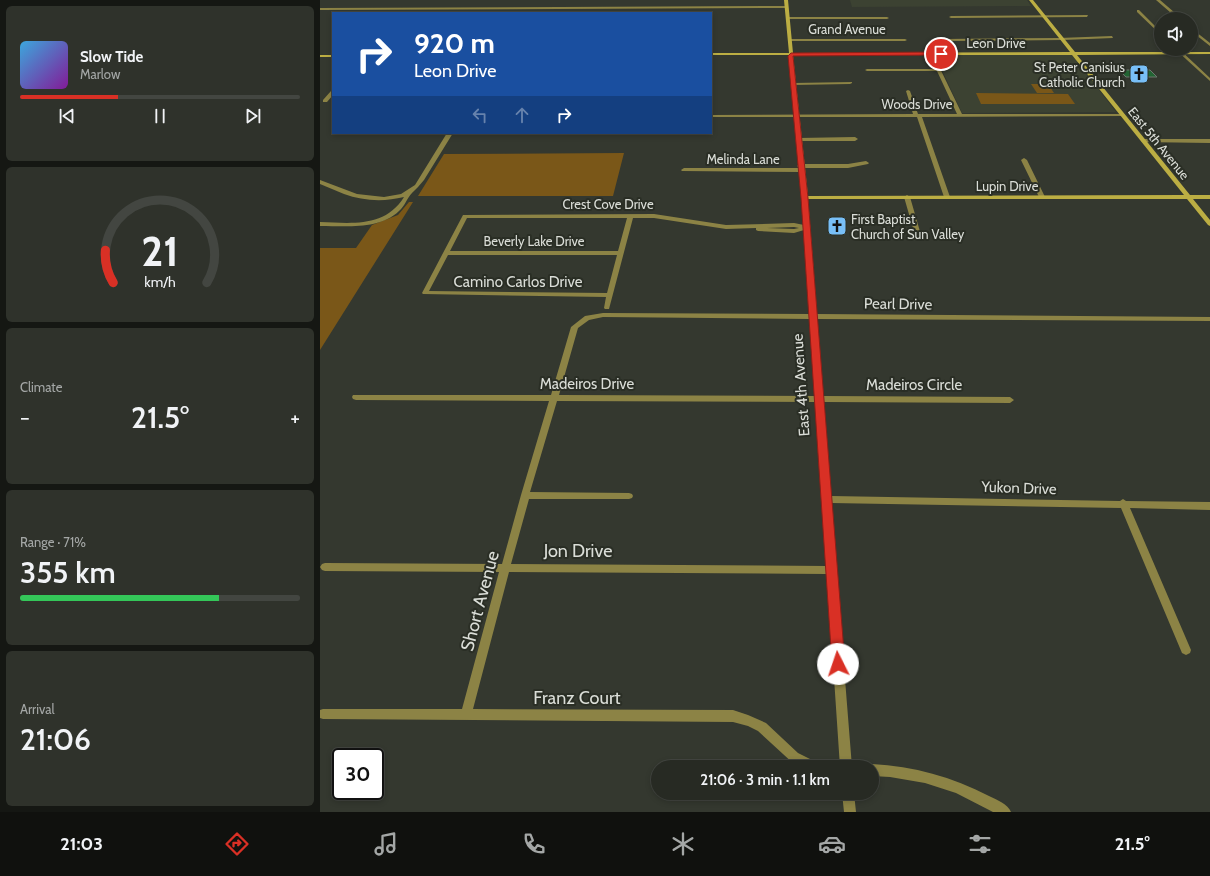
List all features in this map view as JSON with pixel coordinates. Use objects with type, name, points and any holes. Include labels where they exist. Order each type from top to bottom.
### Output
[{"type":"street","name":"East 4th Avenue","points":[[786,0],[804,198],[845,760]]},
{"type":"street","name":"East 5th Avenue","points":[[1031,0],[1210,224]]},
{"type":"street","points":[[1158,0],[1172,12]]},
{"type":"street","points":[[528,12],[532,4]]},
{"type":"street","points":[[320,9],[786,7]]},
{"type":"street","points":[[1138,11],[1154,27]]},
{"type":"street","points":[[951,18],[1087,16]]},
{"type":"street","points":[[787,18],[887,18]]},
{"type":"street","points":[[1198,35],[1210,45]]},
{"type":"street","points":[[944,40],[1112,38]]},
{"type":"street","name":"Grand Avenue","points":[[789,40],[905,40]]},
{"type":"street","name":"Leon Drive","points":[[712,54],[1154,53]]},
{"type":"street","name":"Leon Drive","points":[[1198,53],[1210,53]]},
{"type":"street","points":[[931,54],[960,115]]},
{"type":"street","points":[[320,56],[332,56]]},
{"type":"street","points":[[1184,56],[1210,80]]},
{"type":"street","points":[[866,70],[938,70]]},
{"type":"street","points":[[793,84],[850,83]]},
{"type":"street","points":[[908,91],[947,197]]},
{"type":"street","points":[[325,101],[332,93]]},
{"type":"street","name":"Woods Drive","points":[[712,116],[1123,115]]},
{"type":"street","points":[[320,182],[342,192],[361,196],[390,197],[401,195],[416,187],[449,134]]},
{"type":"street","points":[[798,140],[855,139]]},
{"type":"street","points":[[1144,141],[1210,141]]},
{"type":"street","points":[[1024,160],[1042,197]]},
{"type":"street","name":"Melinda Lane","points":[[684,170],[801,168],[848,166],[866,163]]},
{"type":"street","points":[[320,224],[358,224],[381,219],[398,209],[412,189]]},
{"type":"street","points":[[907,197],[918,235]]},
{"type":"street","name":"Lupin Drive","points":[[804,198],[1210,197]]},
{"type":"street","name":"Crest Cove Drive","points":[[446,253],[466,216],[662,217],[720,227],[749,228],[772,231],[794,231],[806,228]]},
{"type":"street","points":[[607,308],[630,216]]},
{"type":"street","name":"Beverly Lake Drive","points":[[446,253],[621,253]]},
{"type":"street","name":"Camino Carlos Drive","points":[[446,253],[426,291],[426,294],[610,295]]},
{"type":"street","name":"Pearl Drive","points":[[587,318],[603,315],[1210,319]]},
{"type":"street","name":"Short Avenue","points":[[466,715],[525,495],[575,327],[587,318]]},
{"type":"street","name":"Madeiros Drive","points":[[356,398],[818,399]]},
{"type":"street","name":"Madeiros Circle","points":[[818,399],[1010,400]]},
{"type":"street","points":[[525,495],[629,496]]},
{"type":"street","name":"Yukon Drive","points":[[827,500],[1123,503],[1208,506]]},
{"type":"street","points":[[1123,503],[1186,650]]},
{"type":"street","points":[[1208,506],[1210,514]]},
{"type":"street","name":"Jon Drive","points":[[325,567],[831,570]]},
{"type":"street","name":"Franz Court","points":[[323,714],[733,716],[746,718],[759,724],[771,733],[792,757],[799,760]]},
{"type":"street","points":[[879,770],[905,772],[932,778],[964,790],[1005,812]]},
{"type":"street","points":[[849,800],[850,812]]},
{"type":"shaded area","points":[[850,0],[1027,0],[1031,6],[852,7]]},
{"type":"shaded area","points":[[935,55],[1072,55],[1116,112],[962,113]]},
{"type":"shaded area","points":[[1031,84],[1048,84],[1054,93],[1037,93]]},
{"type":"shaded area","points":[[976,93],[1068,94],[1075,104],[981,104]]},
{"type":"shaded area","points":[[624,153],[613,196],[418,196],[444,154]]},
{"type":"shaded area","points":[[409,202],[413,202],[320,350],[320,248],[356,248],[372,225],[398,215]]},
{"type":"building","name":"St Peter Canisius Catholic Church","points":[[1119,70],[1150,70],[1157,77],[1126,77]]},
{"type":"place","name":"St Peter Canisius Catholic Church","points":[[1139,74]]},
{"type":"place","name":"First Baptist Church of Sun Valley","points":[[837,226]]},
{"type":"route","points":[[838,664],[804,198],[791,54],[941,54]]}]
